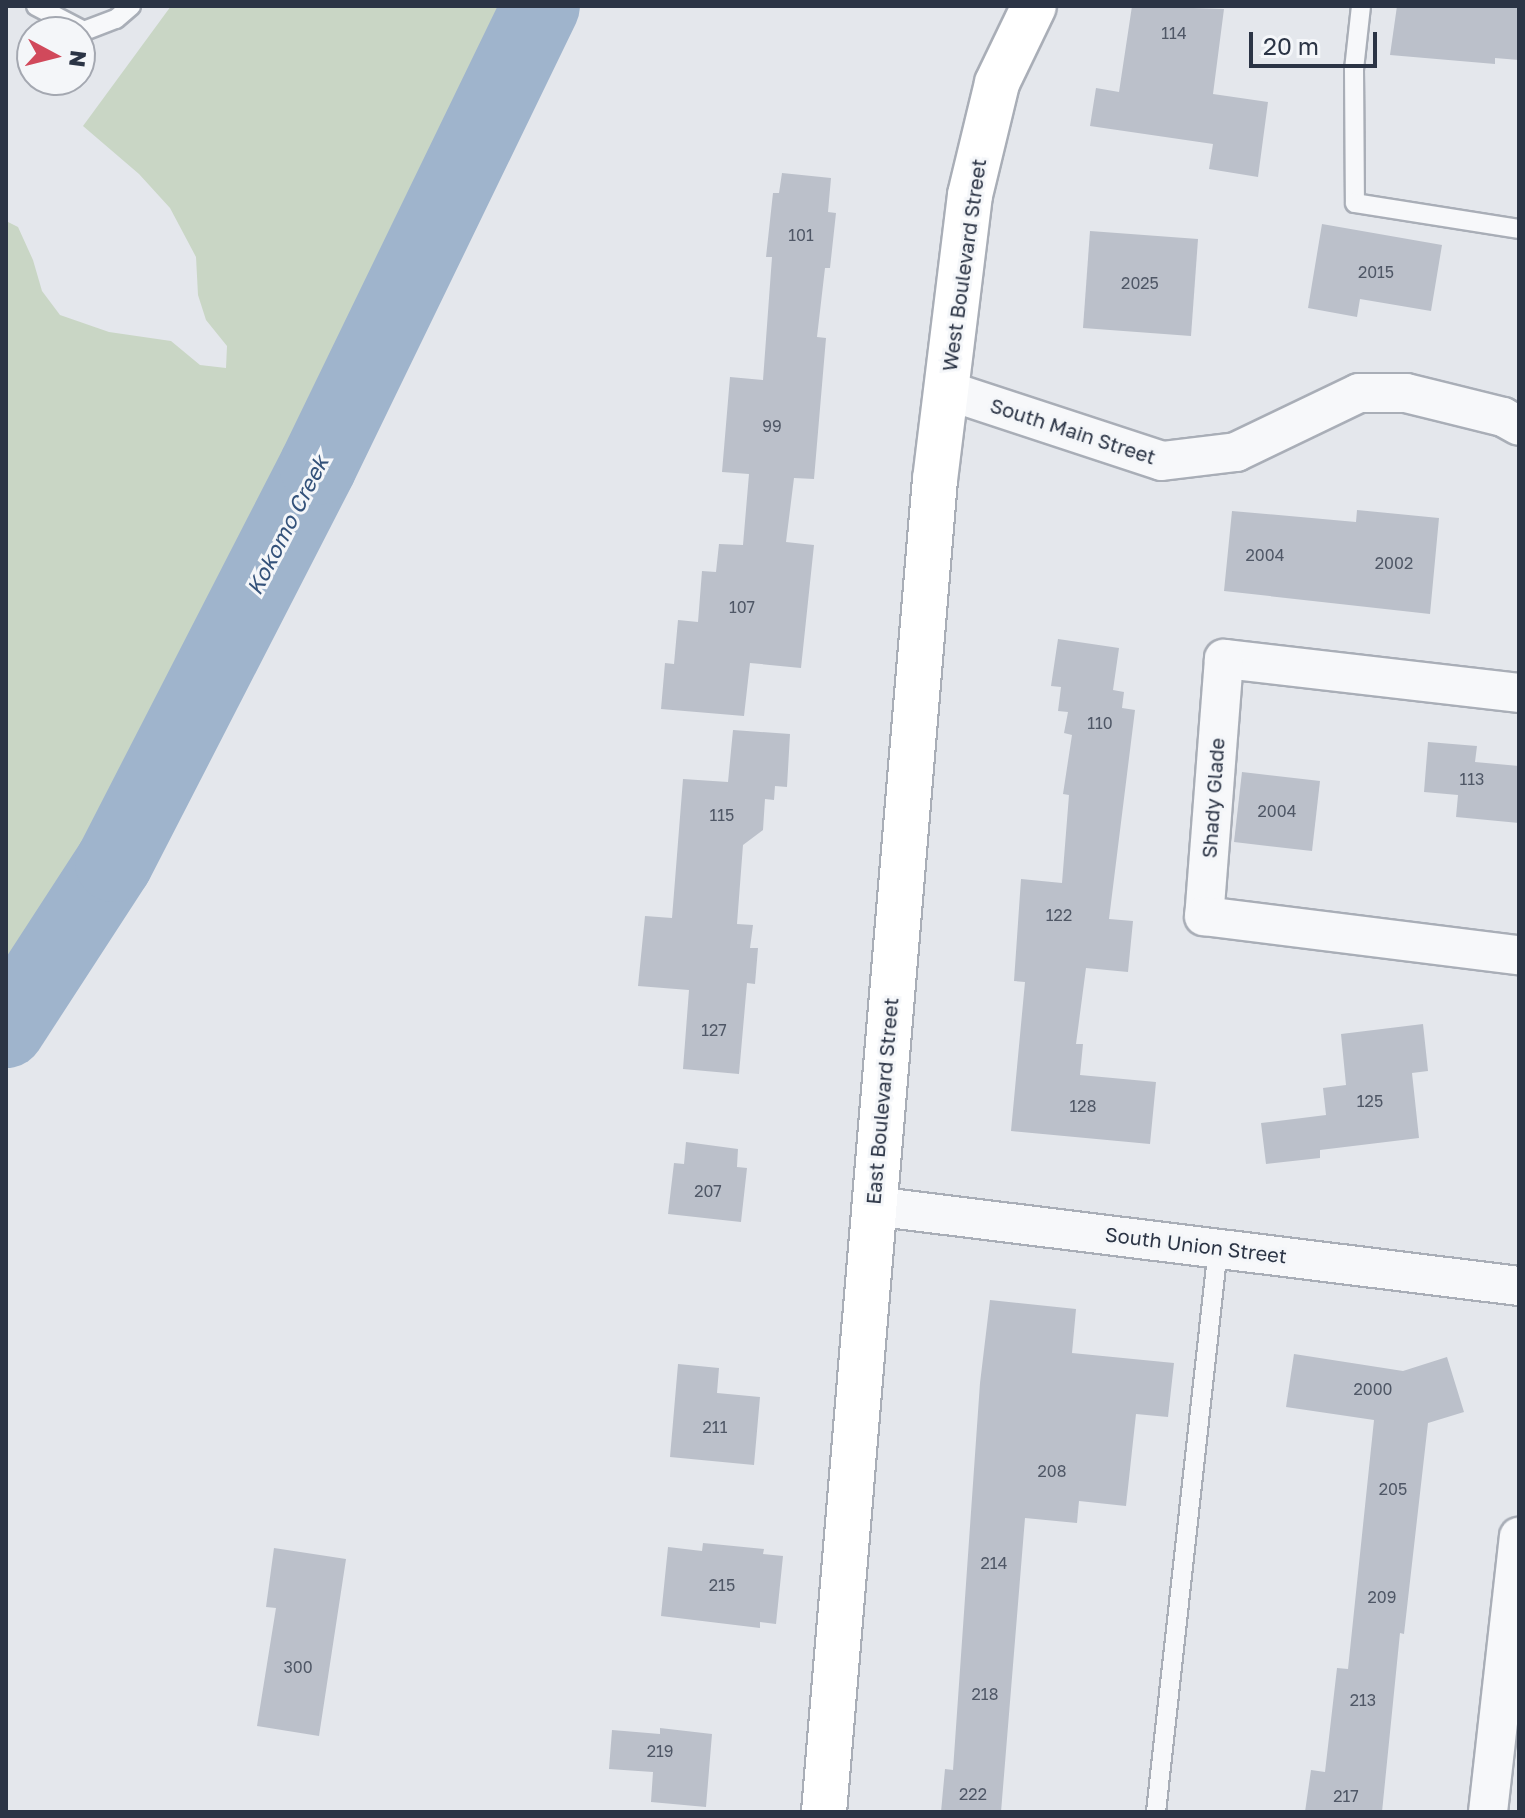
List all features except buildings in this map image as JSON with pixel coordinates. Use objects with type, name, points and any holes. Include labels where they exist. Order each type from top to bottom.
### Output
[{"type":"main road","name":"West Boulevard Street","points":[[946,390],[974,181],[997,83],[1034,6]]},
{"type":"main road","name":"East Boulevard Street","points":[[824,1812],[935,480],[946,390]]},
{"type":"street","name":"South Main Street","points":[[946,390],[1162,461],[1236,452],[1359,393],[1406,393],[1503,417],[1519,426]]},
{"type":"street","name":"Shady Glade","points":[[1519,693],[1224,659],[1204,916],[1519,955]]},
{"type":"street","name":"South Union Street","points":[[873,1206],[1519,1286]]},
{"type":"street","points":[[1488,1812],[1512,1659],[1519,1537]]},
{"type":"lane","points":[[36,6],[84,31],[116,19],[131,6]]},
{"type":"lane","points":[[1361,6],[1354,69],[1355,203],[1519,229]]},
{"type":"lane","points":[[1156,1812],[1218,1248]]},
{"type":"green space","points":[[171,6],[541,6],[318,466],[114,863],[6,1029],[6,221],[18,227],[33,260],[42,291],[60,315],[109,332],[171,341],[200,365],[226,368],[227,346],[206,320],[198,295],[196,257],[170,208],[139,174],[83,126]]},
{"type":"waterway","name":"Kokomo Creek","points":[[6,1029],[114,863],[318,466],[541,6]]}]
